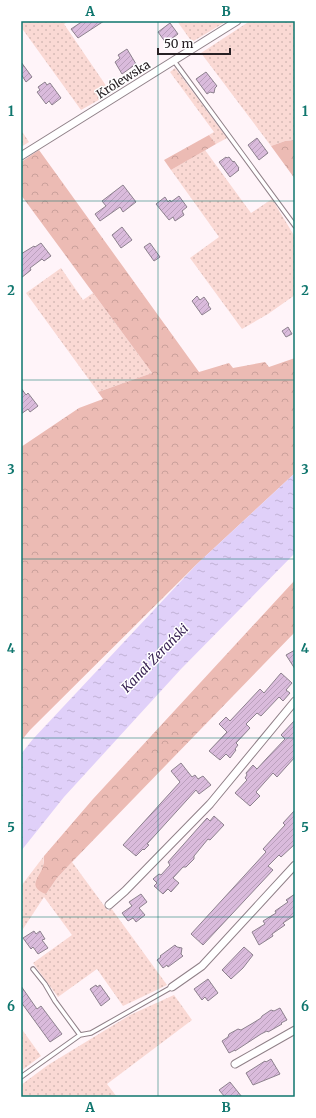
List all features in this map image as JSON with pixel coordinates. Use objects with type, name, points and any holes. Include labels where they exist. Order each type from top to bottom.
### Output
[{"type":"street","name":"Królewska","points":[[21,156],[237,21]]},
{"type":"street","points":[[109,905],[125,891],[210,804],[295,701]]},
{"type":"street","points":[[172,987],[202,966],[295,865]]},
{"type":"street","points":[[234,1064],[295,1030]]},
{"type":"lane","points":[[174,61],[295,226]]},
{"type":"lane","points":[[33,969],[80,1035]]},
{"type":"lane","points":[[21,1077],[80,1035],[91,1032],[172,987]]},
{"type":"shaded area","points":[[21,21],[69,21],[64,24],[111,93],[81,110],[21,27]]},
{"type":"shaded area","points":[[177,21],[227,21],[192,42]]},
{"type":"shaded area","points":[[250,21],[295,21],[295,140],[285,141],[271,146],[201,53]]},
{"type":"shaded area","points":[[175,68],[227,138],[216,144],[209,135],[214,132],[170,72]]},
{"type":"shaded area","points":[[21,130],[29,142],[21,147]]},
{"type":"shaded area","points":[[205,150],[251,213],[272,199],[295,237],[295,295],[268,314],[242,329],[190,258],[219,237],[171,170]]},
{"type":"shaded area","points":[[61,268],[83,300],[93,293],[152,373],[98,392],[26,293]]},
{"type":"shaded area","points":[[44,856],[43,866],[46,894],[57,878],[72,862],[108,911],[111,908],[167,985],[123,1006],[97,969],[58,997],[33,963],[72,935],[44,897],[21,932],[21,886]]},
{"type":"shaded area","points":[[174,995],[192,1020],[107,1084],[117,1097],[21,1097],[21,1085],[48,1065],[130,1015]]},
{"type":"shaded area","points":[[21,1028],[41,1056],[21,1071]]},
{"type":"green space","points":[[209,135],[216,144],[171,170],[164,160]]},
{"type":"green space","points":[[295,140],[295,179],[271,146],[285,141]]},
{"type":"green space","points":[[39,150],[199,372],[229,363],[233,368],[265,362],[269,367],[295,358],[295,473],[197,564],[30,730],[21,741],[21,447],[79,408],[103,399],[98,392],[152,373],[21,195],[21,162]]},
{"type":"green space","points":[[295,580],[295,632],[72,862],[57,878],[46,894],[40,891],[35,885],[43,866],[44,856],[93,799]]},
{"type":"water","name":"Kanał Żerański","points":[[295,473],[295,553],[181,669],[64,797],[21,851],[21,754],[33,739],[197,564]]},
{"type":"building","points":[[83,21],[104,21],[78,38],[71,29]]},
{"type":"building","points":[[170,23],[178,34],[166,43],[158,32]]},
{"type":"building","points":[[127,49],[136,64],[122,74],[115,62],[120,58],[118,55]]},
{"type":"building","points":[[21,62],[32,77],[26,82],[21,74]]},
{"type":"building","points":[[206,72],[217,86],[214,93],[210,92],[207,94],[196,79]]},
{"type":"building","points":[[45,82],[47,85],[50,83],[61,98],[52,105],[49,101],[46,104],[37,92],[40,90],[38,87]]},
{"type":"building","points":[[257,138],[268,153],[259,160],[248,145]]},
{"type":"building","points":[[226,157],[229,157],[233,162],[234,161],[239,168],[239,170],[230,177],[219,162]]},
{"type":"building","points":[[123,185],[136,202],[123,212],[120,207],[100,221],[95,214],[106,206],[102,201]]},
{"type":"building","points":[[179,196],[187,207],[182,211],[184,215],[175,221],[173,217],[169,220],[156,204],[165,197],[168,202],[170,200],[171,202]]},
{"type":"building","points":[[122,227],[132,240],[121,248],[112,235]]},
{"type":"building","points":[[41,243],[51,256],[44,261],[42,259],[30,268],[31,270],[21,278],[21,254]]},
{"type":"building","points":[[150,243],[160,257],[154,261],[144,247]]},
{"type":"building","points":[[197,296],[200,300],[204,297],[211,309],[202,315],[192,301]]},
{"type":"building","points":[[288,327],[292,334],[286,337],[282,331]]},
{"type":"building","points":[[21,388],[26,395],[28,393],[38,406],[30,412],[28,409],[21,414]]},
{"type":"building","points":[[295,650],[295,669],[286,655]]},
{"type":"building","points":[[281,673],[292,683],[286,690],[290,693],[283,701],[279,697],[261,716],[257,713],[246,724],[250,728],[236,743],[238,745],[235,749],[236,750],[230,758],[226,754],[220,760],[209,751],[227,732],[219,724],[226,717],[230,721],[260,689],[264,693]]},
{"type":"building","points":[[295,720],[295,757],[277,777],[273,773],[256,792],[260,796],[250,806],[235,793],[247,780],[245,778],[247,775],[246,773],[253,765],[257,769],[285,739],[281,735]]},
{"type":"building","points":[[181,763],[192,777],[195,775],[198,779],[203,776],[211,785],[199,794],[196,790],[147,844],[149,845],[136,856],[123,845],[180,782],[171,771]]},
{"type":"building","points":[[295,810],[295,844],[281,857],[279,855],[268,866],[273,870],[203,945],[191,934],[266,852],[263,849],[285,825],[283,823]]},
{"type":"building","points":[[214,816],[224,825],[210,840],[208,839],[194,856],[194,859],[186,867],[183,867],[173,878],[179,883],[171,892],[168,889],[163,894],[154,886],[157,883],[153,879],[159,874],[161,875],[170,865],[168,862],[207,818],[210,821]]},
{"type":"building","points":[[141,894],[147,902],[139,908],[145,915],[136,922],[133,918],[128,921],[122,913],[132,906],[129,902]]},
{"type":"building","points":[[295,894],[295,915],[283,923],[285,925],[272,934],[273,936],[259,945],[252,932],[265,924],[263,921],[276,913],[275,911],[288,902],[286,900]]},
{"type":"building","points":[[34,931],[36,934],[40,931],[45,939],[42,940],[48,948],[38,954],[33,947],[31,949],[23,938]]},
{"type":"building","points":[[175,945],[182,948],[181,954],[183,956],[168,967],[167,965],[163,968],[157,960]]},
{"type":"building","points":[[244,947],[253,955],[243,968],[231,979],[222,970]]},
{"type":"building","points":[[208,979],[218,993],[208,1001],[205,997],[202,1000],[194,989]]},
{"type":"building","points":[[96,985],[97,987],[100,985],[110,999],[101,1006],[90,989]]},
{"type":"building","points":[[21,986],[37,1009],[41,1006],[62,1034],[50,1042],[21,1002]]},
{"type":"building","points":[[280,1008],[287,1020],[268,1032],[267,1031],[261,1034],[235,1051],[229,1053],[222,1041],[228,1037],[229,1034],[238,1029],[241,1030],[271,1010],[274,1011]]},
{"type":"building","points":[[271,1059],[280,1074],[253,1085],[246,1073]]},
{"type":"building","points":[[230,1082],[242,1097],[225,1097],[219,1090]]}]
